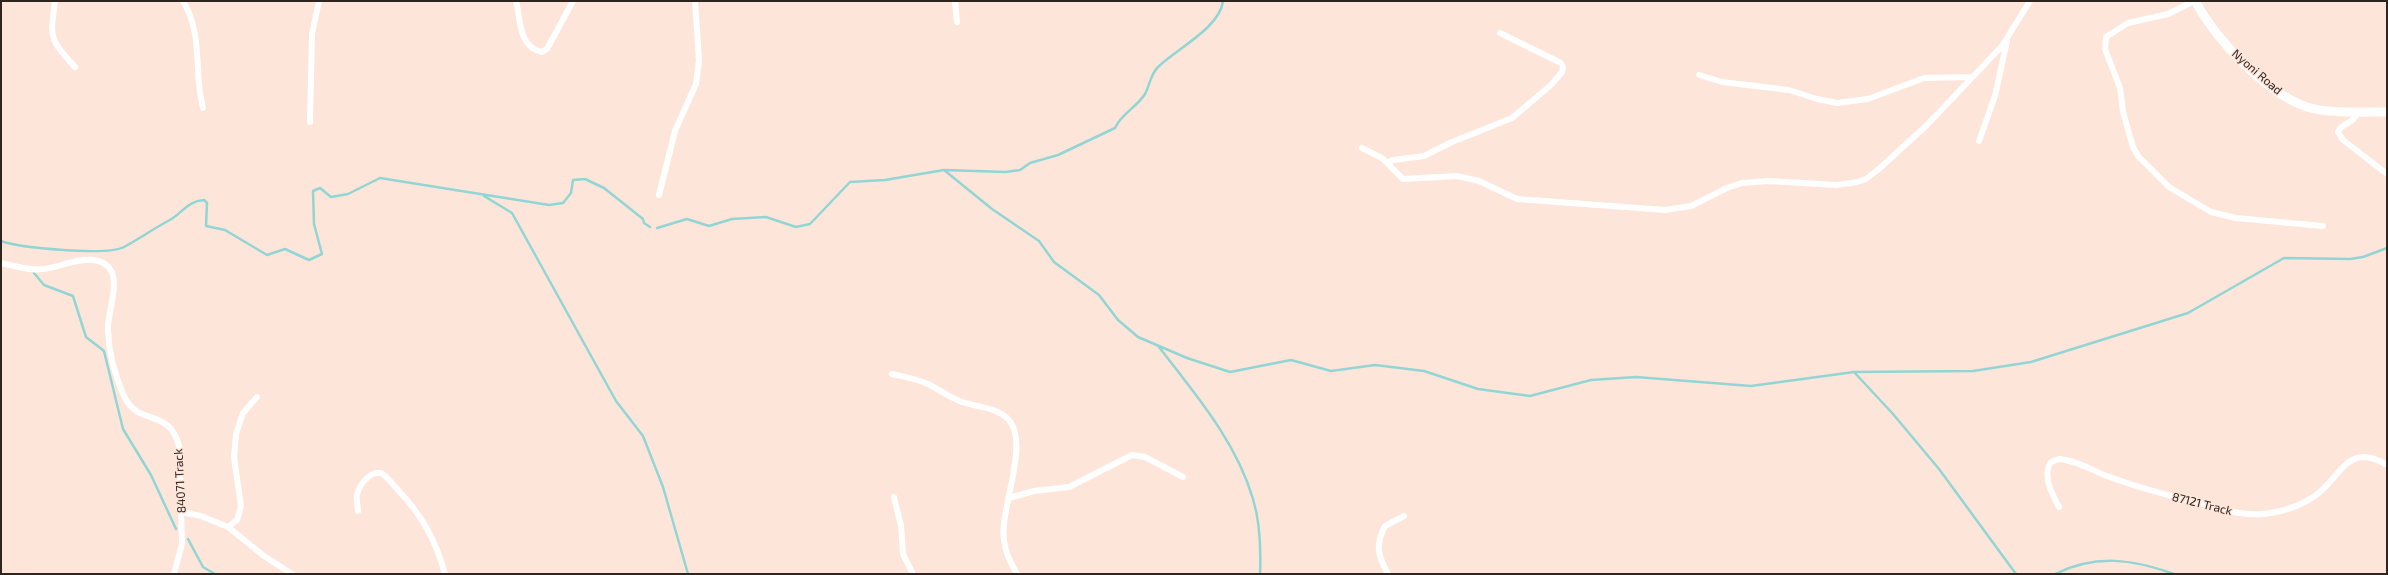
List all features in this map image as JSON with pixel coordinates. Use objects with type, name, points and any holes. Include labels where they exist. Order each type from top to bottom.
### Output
[{"type":"street","points":[[55,1],[51,36],[53,42],[75,67]]},
{"type":"street","points":[[183,1],[191,14],[195,31],[199,55],[198,82],[203,108]]},
{"type":"street","points":[[310,122],[312,34],[319,1]]},
{"type":"street","points":[[516,1],[522,34],[527,44],[542,52],[547,48],[573,1]]},
{"type":"street","points":[[659,195],[675,131],[696,84],[699,61],[695,1]]},
{"type":"street","points":[[954,1],[956,22]]},
{"type":"street","points":[[1362,148],[1387,163],[1403,178],[1468,177],[1517,199],[1637,209],[1676,210],[1691,206],[1727,188],[1742,184],[1768,181],[1837,185],[1866,179],[1927,125],[1972,77],[2007,39],[2030,1]]},
{"type":"street","points":[[2195,1],[2168,14],[2128,23],[2106,37],[2105,48],[2118,79],[2123,112],[2135,153],[2169,187],[2211,212],[2236,218],[2262,219],[2295,225],[2323,226]]},
{"type":"street","name":"Nyoni Road","points":[[2195,1],[2225,43],[2264,80],[2284,96],[2309,107],[2387,112]]},
{"type":"street","points":[[1387,163],[1433,153],[1452,142],[1512,118],[1551,85],[1562,72],[1563,67],[1560,63],[1500,33]]},
{"type":"street","points":[[1979,141],[1996,89],[2007,39]]},
{"type":"street","points":[[1699,75],[1722,82],[1789,90],[1827,102],[1842,103],[1868,99],[1924,78],[1972,77]]},
{"type":"street","points":[[2358,111],[2354,120],[2340,128],[2338,132],[2343,140],[2387,174]]},
{"type":"street","name":"84071 Track","points":[[1,263],[42,269],[88,260],[105,264],[110,270],[114,288],[108,329],[111,356],[127,402],[141,414],[170,426],[176,434],[179,446],[182,544],[174,574]]},
{"type":"street","points":[[892,374],[916,379],[958,400],[991,409],[1008,418],[1015,432],[1016,447],[1003,540],[1010,562],[1017,574]]},
{"type":"street","points":[[228,527],[237,520],[240,506],[234,457],[236,434],[243,413],[257,397]]},
{"type":"street","points":[[1009,498],[1034,491],[1069,487],[1132,455],[1145,457],[1184,477]]},
{"type":"street","name":"87121 Track","points":[[2059,507],[2051,492],[2047,472],[2051,462],[2059,459],[2143,489],[2230,512],[2249,514],[2279,511],[2303,503],[2328,485],[2345,463],[2352,459],[2366,457],[2387,465]]},
{"type":"street","points":[[358,511],[358,492],[372,474],[378,472],[384,475],[423,519],[437,546],[445,574]]},
{"type":"street","points":[[894,497],[901,526],[903,554],[913,574]]},
{"type":"street","points":[[182,512],[201,516],[228,527],[264,556],[292,574]]},
{"type":"street","points":[[1388,574],[1377,551],[1378,544],[1385,526],[1404,516]]},
{"type":"waterway","points":[[657,228],[687,219],[709,226],[732,219],[766,217],[796,227],[810,224],[850,182],[885,180],[944,170],[1006,172],[1020,170],[1030,163],[1058,155],[1115,128],[1121,119],[1142,99],[1155,70],[1206,29],[1220,11],[1223,1]]},
{"type":"waterway","points":[[944,170],[992,209],[1039,241],[1054,262],[1099,295],[1118,320],[1138,337],[1187,358],[1230,372],[1291,360],[1331,371],[1375,365],[1424,371],[1478,389],[1530,396],[1591,380],[1636,377],[1751,386],[1854,372],[1893,414],[1939,469],[2016,574]]},
{"type":"waterway","points":[[1,241],[11,244],[63,250],[115,250],[135,241],[173,218],[189,205],[204,200],[207,203],[206,226],[225,230],[267,255],[285,249],[309,260],[322,254],[314,224],[313,191],[320,188],[331,197],[348,194],[380,178],[549,205],[563,203],[571,193],[573,180],[585,179],[604,188],[643,219],[644,223],[650,227]]},
{"type":"waterway","points":[[484,196],[512,213],[616,401],[643,436],[663,487],[688,574]]},
{"type":"waterway","points":[[1854,372],[1973,371],[2031,362],[2188,313],[2284,258],[2350,259],[2363,257],[2387,248]]},
{"type":"waterway","points":[[34,273],[44,285],[73,296],[86,337],[104,351],[123,429],[151,475],[176,529]]},
{"type":"waterway","points":[[1159,347],[1213,419],[1236,457],[1246,478],[1253,499],[1259,527],[1260,574]]},
{"type":"waterway","points":[[188,539],[203,567],[215,574]]},
{"type":"waterway","points":[[2055,574],[2085,563],[2100,561],[2129,562],[2174,574]]}]
